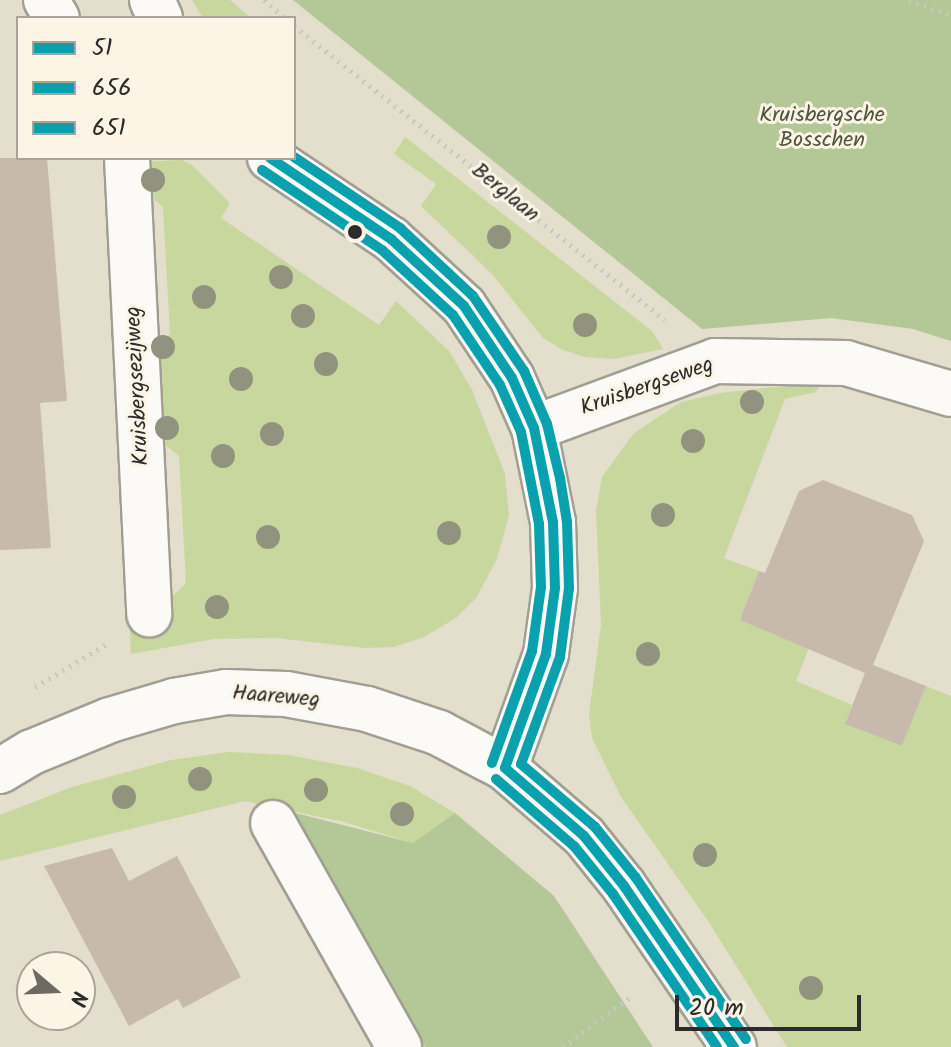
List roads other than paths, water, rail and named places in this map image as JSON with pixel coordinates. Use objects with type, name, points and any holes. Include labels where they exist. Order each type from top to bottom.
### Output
[{"type":"street","name":"Kruisbergsezijweg","points":[[127,160],[149,614]]},
{"type":"street","points":[[273,160],[391,239],[464,306],[512,378],[534,428],[553,522],[555,588],[546,654],[505,768]]},
{"type":"street","name":"Kruisbergseweg","points":[[534,428],[715,361],[846,363],[951,394]]},
{"type":"street","name":"Haareweg","points":[[0,771],[32,752],[110,720],[174,701],[226,692],[286,694],[367,709],[439,733],[505,768],[584,836],[624,886],[734,1047]]},
{"type":"street","points":[[273,823],[399,1047]]},
{"type":"park label","name":"Kruisbergsche Bosschen","points":[[822,128]]}]
